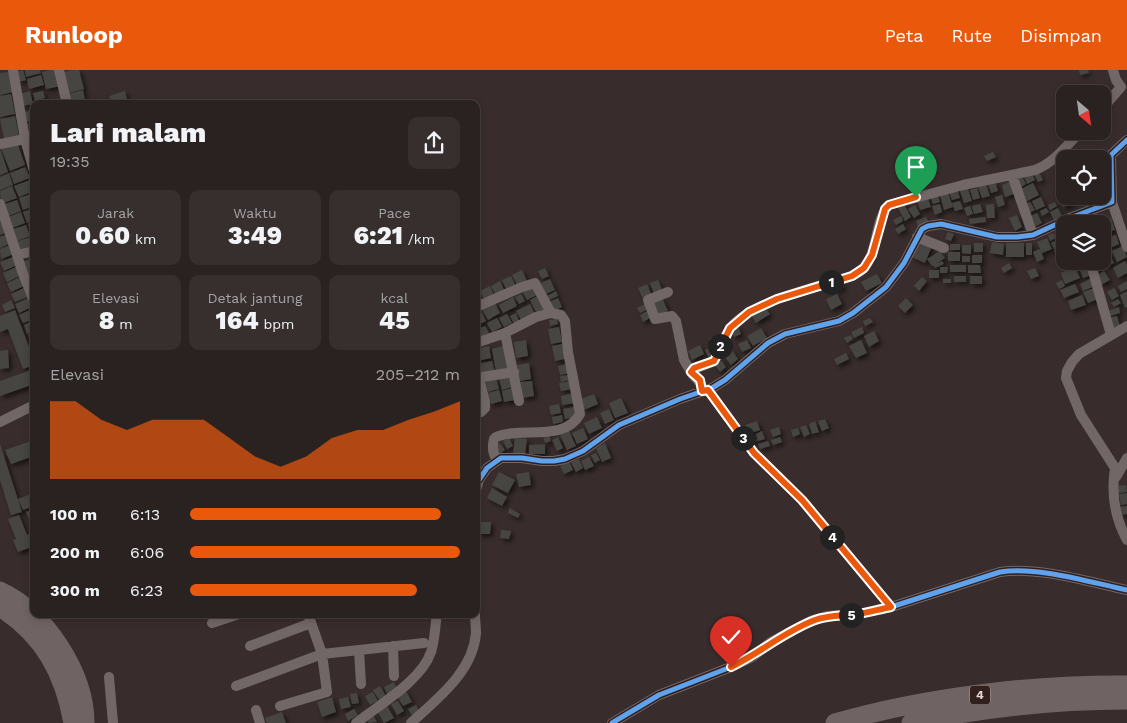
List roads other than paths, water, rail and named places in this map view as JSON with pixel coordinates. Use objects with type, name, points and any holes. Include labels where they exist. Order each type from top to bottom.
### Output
[{"type":"highway","points":[[0,591],[22,604],[30,612]]},
{"type":"highway","points":[[0,607],[34,633],[46,651],[61,676],[69,700],[73,723]]},
{"type":"highway","points":[[36,618],[58,644],[81,695],[85,723]]},
{"type":"highway","name":"4","points":[[835,723],[926,702],[1003,692],[1098,684],[1127,685]]},
{"type":"highway","name":"4","points":[[911,723],[1016,706],[1127,700]]},
{"type":"street","points":[[13,70],[25,140],[30,157]]},
{"type":"street","points":[[59,70],[67,100]]},
{"type":"street","points":[[1111,101],[1125,88],[1116,80],[1113,70]]},
{"type":"street","points":[[0,144],[25,140]]},
{"type":"street","points":[[691,372],[694,368],[714,361],[730,328],[749,312],[777,299],[852,276],[864,268],[872,255],[883,215],[889,205],[963,185],[1041,168],[1057,156],[1072,140]]},
{"type":"street","points":[[1127,140],[1111,155],[1112,202],[1123,222],[1127,247]]},
{"type":"street","points":[[1012,175],[1034,235]]},
{"type":"street","points":[[1087,215],[1112,202]]},
{"type":"street","points":[[0,204],[30,290]]},
{"type":"street","points":[[480,479],[487,468],[496,460],[507,457],[542,461],[565,459],[583,451],[619,425],[725,380],[768,343],[785,334],[839,321],[854,313],[886,287],[895,276],[922,229],[928,226],[942,224],[997,237],[1034,235],[1056,228]]},
{"type":"street","points":[[917,237],[944,248]]},
{"type":"street","points":[[17,256],[30,252]]},
{"type":"street","points":[[1093,270],[1112,335]]},
{"type":"street","points":[[480,306],[535,283],[550,313]]},
{"type":"street","points":[[668,292],[648,300],[655,319],[672,316],[676,321],[684,360],[691,372],[700,380],[705,390],[754,453],[802,500],[891,607]]},
{"type":"street","points":[[480,342],[505,333],[536,317],[550,313],[561,315],[565,321],[568,352],[580,414],[574,424],[562,429],[550,432],[518,432],[496,437],[493,444],[496,460]]},
{"type":"street","points":[[1125,534],[1115,508],[1113,483],[1115,468],[1081,415],[1066,378],[1069,366],[1079,354],[1127,326]]},
{"type":"street","points":[[505,333],[519,401]]},
{"type":"street","points":[[480,378],[514,372]]},
{"type":"street","points":[[480,384],[486,402],[485,408],[480,412]]},
{"type":"street","points":[[0,422],[30,407]]},
{"type":"street","points":[[1113,483],[1127,458]]},
{"type":"street","points":[[612,723],[659,695],[731,667],[752,657],[771,642],[814,620],[827,616],[859,614],[891,607],[1000,572],[1013,570],[1030,570],[1127,590]]},
{"type":"street","points":[[212,623],[227,618]]},
{"type":"street","points":[[250,646],[310,618],[322,654],[327,692],[280,706]]},
{"type":"street","points":[[356,723],[405,686],[424,666],[432,650],[436,618]]},
{"type":"street","points":[[411,723],[447,689],[462,670],[470,655],[476,635],[475,618]]},
{"type":"street","points":[[236,686],[322,654],[424,643]]},
{"type":"street","points":[[393,646],[394,676]]},
{"type":"street","points":[[359,650],[361,684]]},
{"type":"street","points":[[109,677],[113,723]]},
{"type":"street","points":[[256,710],[260,723]]}]
